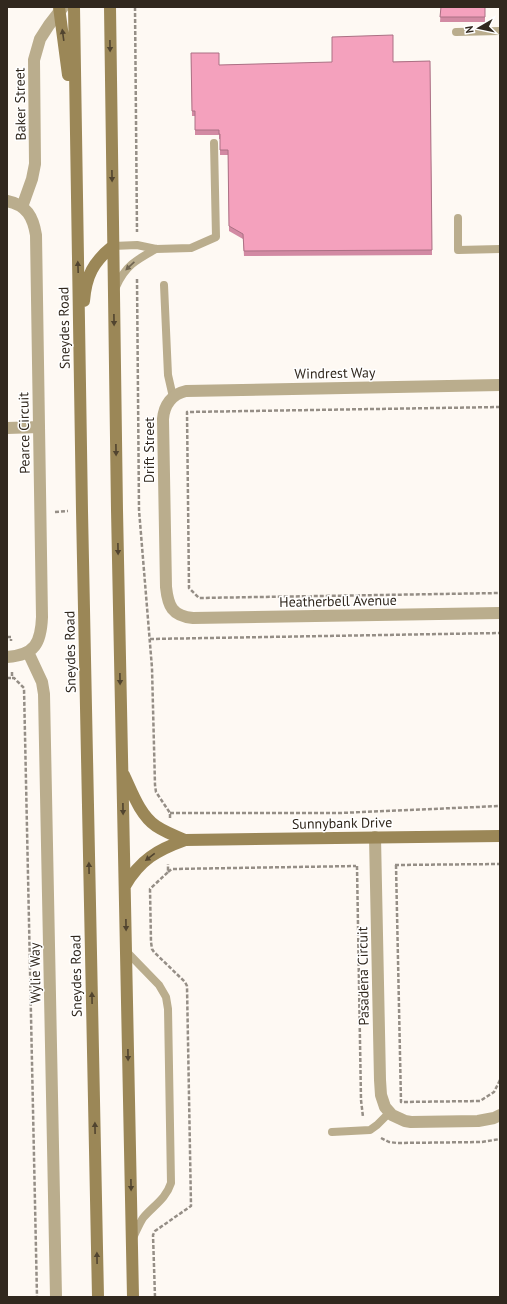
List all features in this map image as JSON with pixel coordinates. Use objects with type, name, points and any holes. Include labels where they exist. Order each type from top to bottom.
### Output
[{"type":"main road","name":"Sneydes Road","points":[[74,7],[82,519],[98,1297]]},
{"type":"main road","points":[[110,7],[122,770],[133,1297]]},
{"type":"main road","points":[[60,8],[75,130]]},
{"type":"main road","points":[[80,348],[88,276],[100,258],[113,246]]},
{"type":"main road","name":"Sunnybank Drive","points":[[122,770],[134,796],[155,826],[185,840]]},
{"type":"main road","name":"Sunnybank Drive","points":[[125,886],[132,874],[142,863],[155,853],[185,840],[500,836]]},
{"type":"street","name":"Baker Street","points":[[22,207],[36,164],[34,68],[36,51],[42,36],[60,8]]},
{"type":"street","points":[[7,201],[22,207]]},
{"type":"street","name":"Pearce Circuit","points":[[22,207],[31,216],[36,235],[42,624],[38,642],[33,649],[28,652]]},
{"type":"street","name":"Windrest Way","points":[[173,397],[182,392],[194,390],[500,385]]},
{"type":"street","name":"Drift Street","points":[[173,397],[167,404],[163,416],[166,587],[170,605],[178,614]]},
{"type":"street","points":[[7,428],[39,428]]},
{"type":"street","name":"Heatherbell Avenue","points":[[178,614],[183,617],[193,618],[500,613]]},
{"type":"street","points":[[9,657],[28,652]]},
{"type":"street","name":"Wylie Way","points":[[28,652],[42,682],[44,694],[56,1297]]},
{"type":"street","name":"Pasadena Circuit","points":[[375,838],[381,1088],[383,1102],[389,1113]]},
{"type":"street","points":[[389,1113],[398,1119],[410,1122],[487,1121],[500,1115]]},
{"type":"lane","points":[[456,32],[500,31]]},
{"type":"lane","points":[[113,246],[129,244],[156,250],[191,248],[216,237],[214,143]]},
{"type":"lane","points":[[458,218],[458,250],[500,249]]},
{"type":"lane","points":[[114,293],[124,272],[129,266],[156,250]]},
{"type":"lane","points":[[164,285],[168,375],[173,397]]},
{"type":"lane","points":[[126,952],[159,985],[166,997],[168,1017],[170,1183],[168,1191],[163,1198],[142,1220],[132,1241]]},
{"type":"lane","points":[[332,1132],[370,1130],[389,1113]]},
{"type":"path","points":[[135,7],[137,245]]},
{"type":"path","points":[[137,260],[139,522],[153,688],[155,785],[156,792],[170,813],[170,833]]},
{"type":"path","points":[[500,406],[187,412],[187,419],[189,588],[199,598],[500,593]]},
{"type":"path","points":[[150,639],[500,633]]},
{"type":"path","points":[[7,637],[11,637],[9,657],[12,678]]},
{"type":"path","points":[[7,678],[14,678],[24,688],[37,1297]]},
{"type":"path","points":[[170,813],[340,812],[500,806]]},
{"type":"path","points":[[168,872],[169,846]]},
{"type":"path","points":[[155,1297],[155,1231],[191,1206],[187,986],[185,982],[152,949],[150,889],[172,869],[500,864]]},
{"type":"path","points":[[396,865],[401,1102],[480,1101],[494,1092],[500,1080]]},
{"type":"building","points":[[441,7],[485,7],[485,17],[440,17]]},
{"type":"building","points":[[393,35],[393,62],[430,61],[432,250],[244,251],[243,234],[229,226],[228,150],[220,150],[219,130],[195,130],[195,111],[192,111],[191,53],[219,53],[219,65],[332,62],[332,37]]}]
